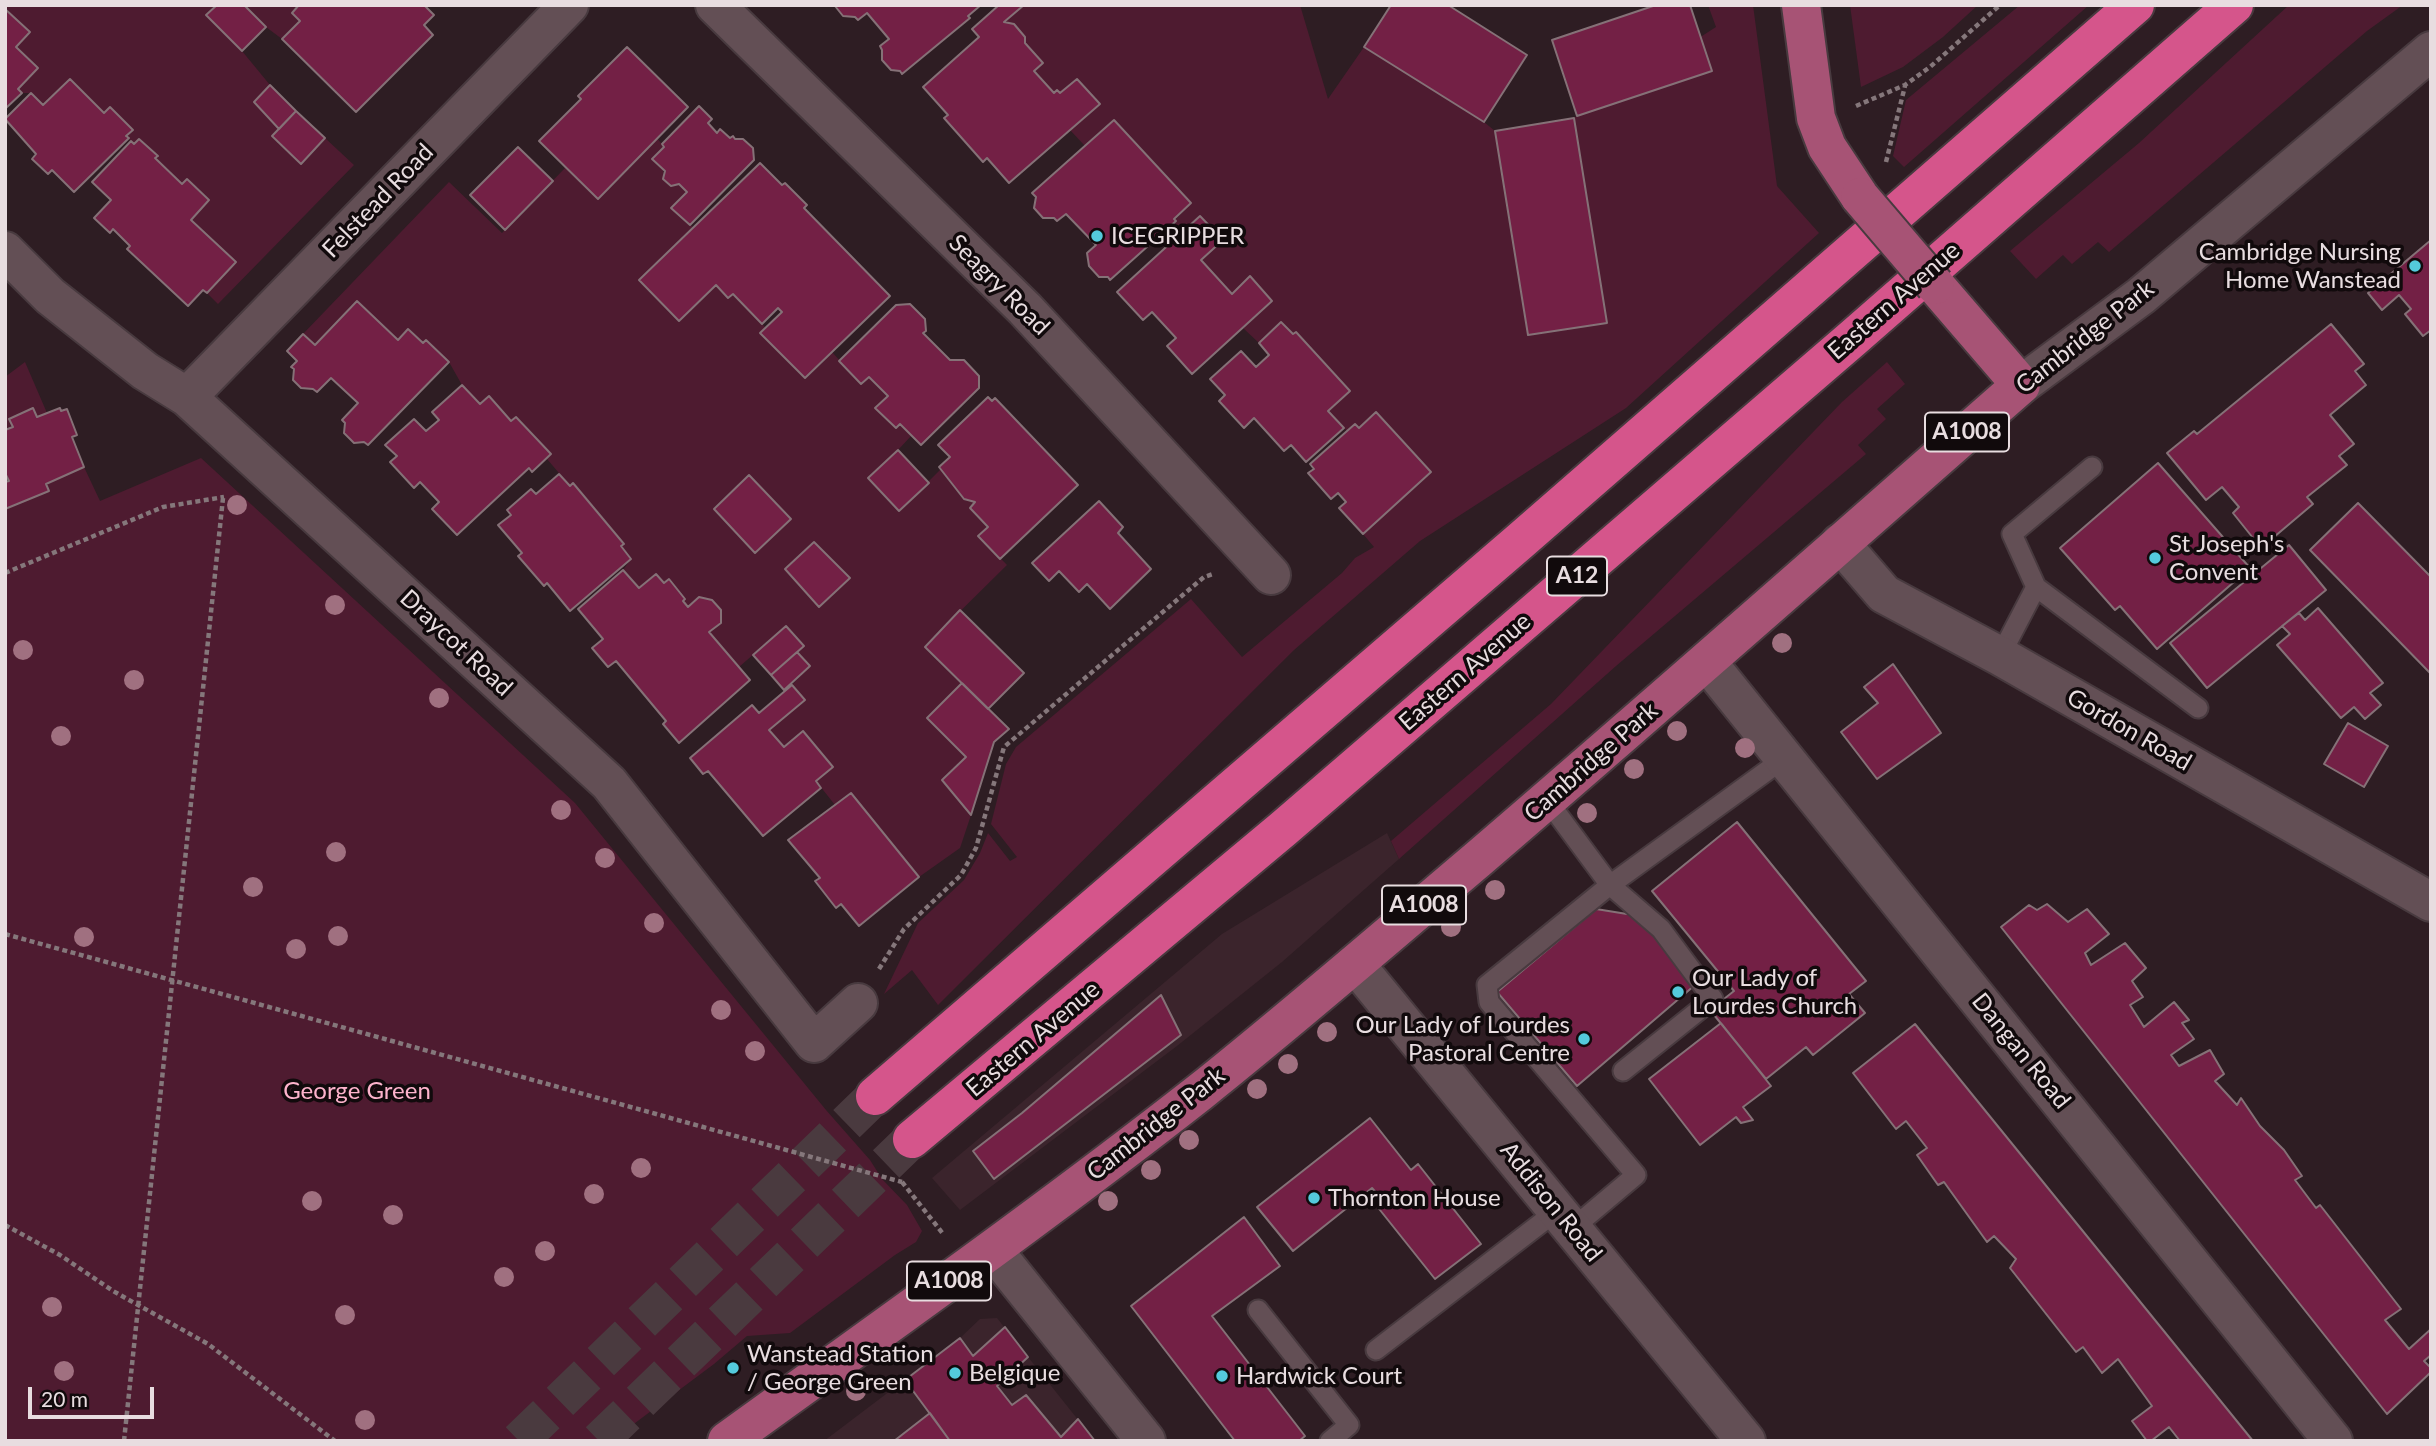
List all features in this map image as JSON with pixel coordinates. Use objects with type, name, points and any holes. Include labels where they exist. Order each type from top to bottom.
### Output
[{"type":"highway","name":"A12","points":[[875,1096],[1519,542],[2135,5]]},
{"type":"highway","name":"Eastern Avenue","points":[[912,1139],[1283,829],[1853,338],[2234,5]]},
{"type":"main road","name":"A1008","points":[[1801,5],[1816,118],[1827,147],[1860,197],[2021,385]]},
{"type":"main road","name":"Cambridge Park","points":[[727,1441],[993,1250],[1201,1090],[1355,964],[1547,800],[2021,385]]},
{"type":"street","name":"Felstead Road","points":[[187,397],[569,5]]},
{"type":"street","name":"Seagry Road","points":[[715,5],[1025,309],[1264,566]]},
{"type":"street","name":"Cambridge Park","points":[[2021,385],[2141,296],[2431,51]]},
{"type":"street","name":"Draycot Road","points":[[5,251],[50,296],[145,371],[187,397],[609,783],[814,1043],[859,1003]]},
{"type":"street","name":"Gordon Road","points":[[1840,543],[1884,594],[2000,656],[2431,902]]},
{"type":"street","name":"Dangan Road","points":[[1707,662],[2333,1441]]},
{"type":"street","name":"Addison Road","points":[[1355,964],[1746,1441]]},
{"type":"street","points":[[993,1250],[1146,1441]]},
{"type":"lane","points":[[2092,467],[2012,534],[2036,587],[2198,708]]},
{"type":"lane","points":[[2000,656],[2036,587]]},
{"type":"lane","points":[[1376,1350],[1565,1219],[1636,1175],[1489,1002],[1487,985],[1610,885],[1786,757]]},
{"type":"lane","points":[[1547,800],[1610,885],[1661,929],[1713,999],[1623,1070]]},
{"type":"lane","points":[[1258,1310],[1349,1425],[1330,1441]]},
{"type":"path","points":[[1816,118],[1879,98],[1905,85],[1930,67],[2000,5]]},
{"type":"path","points":[[1886,164],[1905,85]]},
{"type":"path","points":[[5,573],[163,507],[223,498],[259,462]]},
{"type":"path","points":[[124,1441],[223,498]]},
{"type":"path","points":[[859,1003],[904,929],[961,875],[976,848],[1004,747],[1204,577],[1264,566]]},
{"type":"path","points":[[5,934],[902,1182]]},
{"type":"path","points":[[5,1225],[60,1255],[138,1306],[208,1344],[335,1441]]},
{"type":"shaded area","points":[[1387,833],[1399,859],[1282,962],[1177,1046],[960,1210],[932,1178],[1222,934]]},
{"type":"shaded area","points":[[997,1318],[1095,1441],[824,1441],[960,1338],[980,1319]]},
{"type":"green space","points":[[5,5],[217,5],[207,16],[242,51],[270,85],[254,102],[279,129],[272,137],[301,164],[325,138],[354,165],[218,304],[207,293],[236,262],[191,220],[209,199],[187,179],[182,184],[139,139],[134,144],[126,136],[132,130],[110,107],[104,113],[71,79],[43,105],[31,93],[22,93],[18,89],[38,68],[16,47]]},
{"type":"green space","points":[[244,5],[299,5],[292,13],[300,21],[282,39]]},
{"type":"green space","points":[[1024,5],[1300,5],[1328,99],[1364,47],[1484,122],[1495,131],[1528,335],[1607,322],[1574,118],[1716,27],[1708,5],[1753,5],[1777,186],[1819,233],[1626,408],[1420,541],[1294,650],[938,1005],[912,970],[884,994],[918,923],[964,880],[988,833],[1010,861],[1017,857],[991,824],[1006,764],[1016,747],[1191,599],[1242,657],[1342,573],[1355,558],[1374,547],[1363,534],[1430,472],[1355,424],[1347,431],[1328,411],[1350,391],[1296,332],[1293,334],[1281,322],[1259,343],[1243,328],[1272,301],[1250,277],[1232,294],[1201,260],[1223,240],[1200,216],[1170,243],[1162,234],[1191,203],[1138,145],[1085,146],[1070,130],[1099,104],[1077,79],[1060,93],[1057,90],[1054,93],[1034,71],[1043,63],[1004,22]]},
{"type":"green space","points":[[1850,5],[1978,5],[1943,37],[1903,67],[1861,87]]},
{"type":"green space","points":[[2020,5],[2089,5],[1904,167],[1893,156],[1906,100]]},
{"type":"green space","points":[[2289,5],[2403,5],[2367,31],[2109,252],[2098,242],[2072,264],[2063,255],[2036,279],[2010,251],[2139,143]]},
{"type":"green space","points":[[657,138],[664,147],[663,179],[671,186],[679,184],[687,192],[672,208],[694,228],[640,281],[679,321],[716,285],[728,298],[733,294],[765,327],[761,333],[805,378],[832,352],[861,384],[869,377],[888,396],[876,408],[896,428],[900,424],[912,435],[898,450],[899,511],[941,469],[964,499],[975,502],[970,508],[988,527],[979,536],[1007,565],[925,646],[962,683],[927,718],[966,757],[942,780],[971,815],[960,848],[919,877],[851,793],[835,805],[816,781],[833,767],[784,747],[769,730],[804,700],[792,685],[809,666],[797,652],[804,645],[786,626],[739,667],[709,632],[721,610],[712,600],[699,597],[688,607],[683,601],[685,599],[669,580],[664,583],[656,574],[639,588],[623,570],[631,559],[621,546],[624,543],[574,484],[570,486],[547,459],[551,454],[517,417],[511,421],[489,397],[480,404],[462,385],[449,362],[426,340],[423,343],[408,329],[398,340],[357,301],[315,345],[303,334],[449,182],[502,233],[566,167]],"holes":[[[749,476],[791,519],[756,553],[755,553]],[[814,542],[850,578],[820,607],[819,607]]]},
{"type":"green space","points":[[25,362],[47,413],[37,417],[33,409],[9,419],[13,427],[5,430],[5,377]]},
{"type":"green space","points":[[1887,362],[1905,384],[1877,409],[1886,419],[1858,445],[1866,454],[1616,666],[1399,859],[1391,841],[1551,704],[1842,402]]},
{"type":"green space","name":"George Green","points":[[201,458],[575,803],[870,1160],[882,1179],[907,1205],[922,1231],[916,1242],[790,1333],[747,1336],[611,1441],[5,1441],[5,509],[48,491],[46,484],[84,467],[100,501]]},
{"type":"building","points":[[217,5],[244,5],[266,27],[242,51],[206,15]]},
{"type":"building","points":[[299,5],[424,5],[434,15],[424,25],[433,35],[356,112],[282,39],[300,21],[292,13]]},
{"type":"building","points":[[981,5],[968,16],[970,18],[902,74],[900,71],[891,70],[882,60],[880,46],[889,39],[867,13],[858,20],[855,17],[843,16],[835,6]]},
{"type":"building","points":[[999,5],[1024,5],[1004,22],[1014,24],[1025,37],[1025,43],[1043,63],[1034,71],[1054,93],[1057,90],[1060,93],[1077,79],[1100,104],[1009,183],[987,158],[983,162],[944,118],[948,115],[923,87],[979,37],[972,29]]},
{"type":"building","points":[[1391,5],[1448,5],[1527,55],[1484,122],[1364,47]]},
{"type":"building","points":[[1656,5],[1690,5],[1712,71],[1577,116],[1552,40]]},
{"type":"building","points":[[5,9],[30,32],[16,47],[38,68],[18,89],[22,93],[6,108]]},
{"type":"building","points":[[627,47],[688,107],[598,199],[539,141],[581,99],[578,96]]},
{"type":"building","points":[[70,79],[104,113],[110,107],[133,130],[126,136],[129,138],[74,192],[52,170],[48,174],[32,159],[36,154],[5,119],[31,93],[43,105]]},
{"type":"building","points":[[270,85],[296,111],[279,129],[254,102]]},
{"type":"building","points":[[699,106],[712,119],[708,123],[717,133],[720,129],[730,138],[733,136],[735,139],[743,139],[753,148],[754,160],[690,225],[671,208],[687,192],[679,184],[671,186],[663,179],[665,171],[652,159],[664,147],[662,144]]},
{"type":"building","points":[[296,111],[325,138],[301,164],[272,136]]},
{"type":"building","points":[[1574,118],[1607,323],[1528,335],[1495,131]]},
{"type":"building","points":[[1114,120],[1191,203],[1174,219],[1176,221],[1110,280],[1108,277],[1099,277],[1089,266],[1087,253],[1096,245],[1066,214],[1057,221],[1054,218],[1043,218],[1034,208],[1036,197],[1032,193]]},
{"type":"building","points":[[139,139],[182,184],[187,179],[209,200],[191,220],[236,262],[207,293],[203,290],[188,306],[127,249],[130,246],[113,229],[110,233],[94,218],[111,200],[92,182],[131,141],[134,144]]},
{"type":"building","points":[[518,147],[553,181],[505,230],[470,195]]},
{"type":"building","points":[[760,163],[807,205],[804,208],[890,296],[805,378],[760,333],[782,312],[778,308],[762,324],[733,294],[728,298],[716,285],[679,321],[639,280]]},
{"type":"building","points":[[1200,216],[1223,240],[1201,260],[1232,294],[1250,276],[1272,301],[1192,374],[1167,346],[1176,338],[1152,312],[1143,320],[1117,292]]},
{"type":"building","name":"Cambridge Nursing Home Wanstead","points":[[2431,240],[2431,330],[2423,336],[2405,314],[2411,309],[2399,295],[2382,310],[2368,293]]},
{"type":"building","points":[[357,301],[398,340],[408,329],[423,343],[426,340],[449,362],[368,445],[364,442],[354,443],[344,433],[345,423],[342,420],[358,403],[331,378],[317,392],[301,388],[293,380],[294,369],[291,367],[297,361],[287,351],[303,334],[315,345]]},
{"type":"building","points":[[910,304],[925,319],[926,331],[923,333],[950,360],[964,360],[979,376],[979,388],[921,445],[900,424],[896,428],[875,408],[888,396],[869,377],[861,384],[839,361],[896,305]]},
{"type":"building","points":[[1281,322],[1293,334],[1296,332],[1350,391],[1328,411],[1344,428],[1306,462],[1291,445],[1284,451],[1254,418],[1244,428],[1219,401],[1225,395],[1210,379],[1241,351],[1256,367],[1269,355],[1259,343]]},
{"type":"building","points":[[2331,324],[2364,364],[2355,371],[2366,385],[2330,415],[2354,444],[2339,456],[2347,465],[2307,497],[2313,504],[2261,548],[2233,513],[2239,507],[2222,487],[2206,500],[2167,453],[2194,431],[2197,434]]},
{"type":"building","points":[[462,385],[480,404],[489,396],[511,421],[516,417],[551,454],[532,472],[529,468],[457,535],[432,509],[439,502],[420,482],[414,488],[390,462],[397,456],[385,445],[414,419],[426,431],[439,420],[432,412]]},
{"type":"building","points":[[988,397],[992,401],[995,398],[1078,485],[1000,559],[978,536],[988,527],[970,508],[975,502],[964,499],[939,467],[950,457],[938,445]]},
{"type":"building","points":[[33,408],[37,417],[60,408],[61,411],[67,409],[77,435],[72,437],[84,467],[46,484],[49,491],[5,509],[5,482],[9,481],[5,473],[5,430],[13,427],[9,419]]},
{"type":"building","points":[[1376,412],[1431,472],[1363,534],[1339,508],[1346,502],[1338,493],[1331,499],[1308,473],[1314,469],[1310,464],[1355,424],[1359,428]]},
{"type":"building","points":[[898,450],[929,483],[899,511],[868,478]]},
{"type":"building","name":"St Joseph's Convent","points":[[2158,463],[2250,568],[2157,649],[2120,606],[2115,610],[2060,548]]},
{"type":"building","points":[[559,474],[570,486],[573,483],[624,544],[621,546],[631,559],[570,611],[547,583],[544,586],[518,556],[522,553],[498,525],[511,515],[507,510],[531,489],[536,494]]},
{"type":"building","points":[[749,475],[791,519],[755,553],[714,509]]},
{"type":"building","points":[[1099,501],[1123,527],[1118,533],[1151,569],[1110,609],[1087,584],[1079,592],[1059,571],[1049,581],[1032,563]]},
{"type":"building","points":[[2358,503],[2431,577],[2431,674],[2310,550]]},
{"type":"building","points":[[814,542],[850,578],[819,607],[785,569]]},
{"type":"building","points":[[2289,545],[2326,590],[2207,688],[2170,643]]},
{"type":"building","points":[[623,570],[639,588],[656,574],[664,583],[669,579],[688,607],[699,597],[712,600],[721,610],[721,623],[709,632],[750,680],[679,743],[663,724],[666,721],[616,661],[608,667],[592,648],[603,639],[578,609]]},
{"type":"building","points":[[2318,608],[2383,683],[2370,693],[2381,705],[2365,719],[2354,707],[2341,718],[2277,645],[2290,634],[2282,626],[2299,613],[2305,620]]},
{"type":"building","points":[[960,610],[1024,673],[988,709],[925,647]]},
{"type":"building","points":[[786,626],[804,646],[771,675],[753,655]]},
{"type":"building","points":[[797,652],[810,666],[784,690],[771,675]]},
{"type":"building","points":[[1893,664],[1941,733],[1877,779],[1841,732],[1878,703],[1864,687]]},
{"type":"building","points":[[962,683],[1009,729],[994,742],[971,815],[942,780],[966,757],[927,718]]},
{"type":"building","points":[[792,685],[805,700],[769,730],[784,747],[803,731],[833,767],[816,781],[821,788],[763,836],[708,771],[703,774],[690,758],[752,705],[759,713]]},
{"type":"building","points":[[2348,723],[2388,746],[2364,787],[2324,764]]},
{"type":"building","points":[[851,793],[919,877],[859,926],[841,904],[836,908],[815,881],[820,878],[788,840]]},
{"type":"building","points":[[1737,822],[1866,981],[1849,994],[1865,1013],[1813,1055],[1806,1047],[1766,1079],[1710,1010],[1734,991],[1652,891]]},
{"type":"building","points":[[2047,904],[2068,922],[2087,909],[2109,934],[2085,953],[2091,965],[2125,943],[2146,968],[2132,981],[2143,997],[2130,1005],[2144,1027],[2174,1002],[2189,1020],[2182,1023],[2194,1039],[2171,1055],[2179,1066],[2210,1050],[2224,1074],[2215,1081],[2237,1105],[2241,1098],[2260,1126],[2284,1150],[2302,1176],[2295,1180],[2316,1208],[2320,1205],[2401,1309],[2385,1320],[2409,1349],[2431,1329],[2431,1355],[2424,1361],[2431,1368],[2431,1372],[2387,1414],[2001,927],[2029,905],[2037,910]]},
{"type":"building","name":"Our Lady of Lourdes Pastoral Centre","points":[[1596,909],[1627,914],[1632,909],[1695,985],[1577,1086],[1497,992]]},
{"type":"building","points":[[1161,995],[1181,1035],[994,1179],[973,1151]]},
{"type":"building","points":[[1721,1023],[1771,1086],[1743,1107],[1753,1120],[1741,1123],[1736,1117],[1700,1145],[1649,1079]]},
{"type":"building","points":[[1915,1024],[2253,1441],[2180,1441],[2169,1427],[2151,1441],[2147,1441],[2132,1421],[2152,1406],[2118,1359],[2102,1373],[2083,1347],[2076,1352],[2010,1268],[2016,1259],[1994,1236],[1987,1242],[1944,1182],[1938,1185],[1917,1155],[1927,1148],[1906,1121],[1896,1129],[1853,1073]]},
{"type":"building","name":"Thornton House","points":[[1370,1118],[1411,1170],[1418,1164],[1481,1244],[1435,1279],[1372,1200],[1379,1196],[1372,1188],[1293,1251],[1257,1207]]},
{"type":"building","name":"Hardwick Court","points":[[1244,1217],[1280,1266],[1212,1316],[1305,1436],[1299,1441],[1235,1441],[1131,1306]]},
{"type":"building","points":[[1005,1327],[1028,1357],[997,1386],[1012,1405],[1026,1395],[1061,1437],[1078,1419],[1095,1441],[950,1441],[905,1380],[960,1338],[973,1356]]},
{"type":"building","points":[[930,1413],[950,1441],[894,1441]]},
{"type":"tunnel","points":[[519,1441],[875,1096]]},
{"type":"tunnel","points":[[599,1441],[912,1139]]},
{"type":"place","name":"ICEGRIPPER","points":[[1097,236]]},
{"type":"place","name":"Cambridge Nursing Home Wanstead","points":[[2415,266]]},
{"type":"place","name":"St Joseph's Convent","points":[[2155,558]]},
{"type":"place","name":"Our Lady of Lourdes Church","points":[[1678,992]]},
{"type":"place","name":"Our Lady of Lourdes Pastoral Centre","points":[[1584,1039]]},
{"type":"place","name":"Thornton House","points":[[1314,1198]]},
{"type":"place","name":"Wanstead Station / George Green","points":[[733,1368]]},
{"type":"place","name":"Belgique","points":[[955,1373]]},
{"type":"place","name":"Hardwick Court","points":[[1222,1376]]}]
